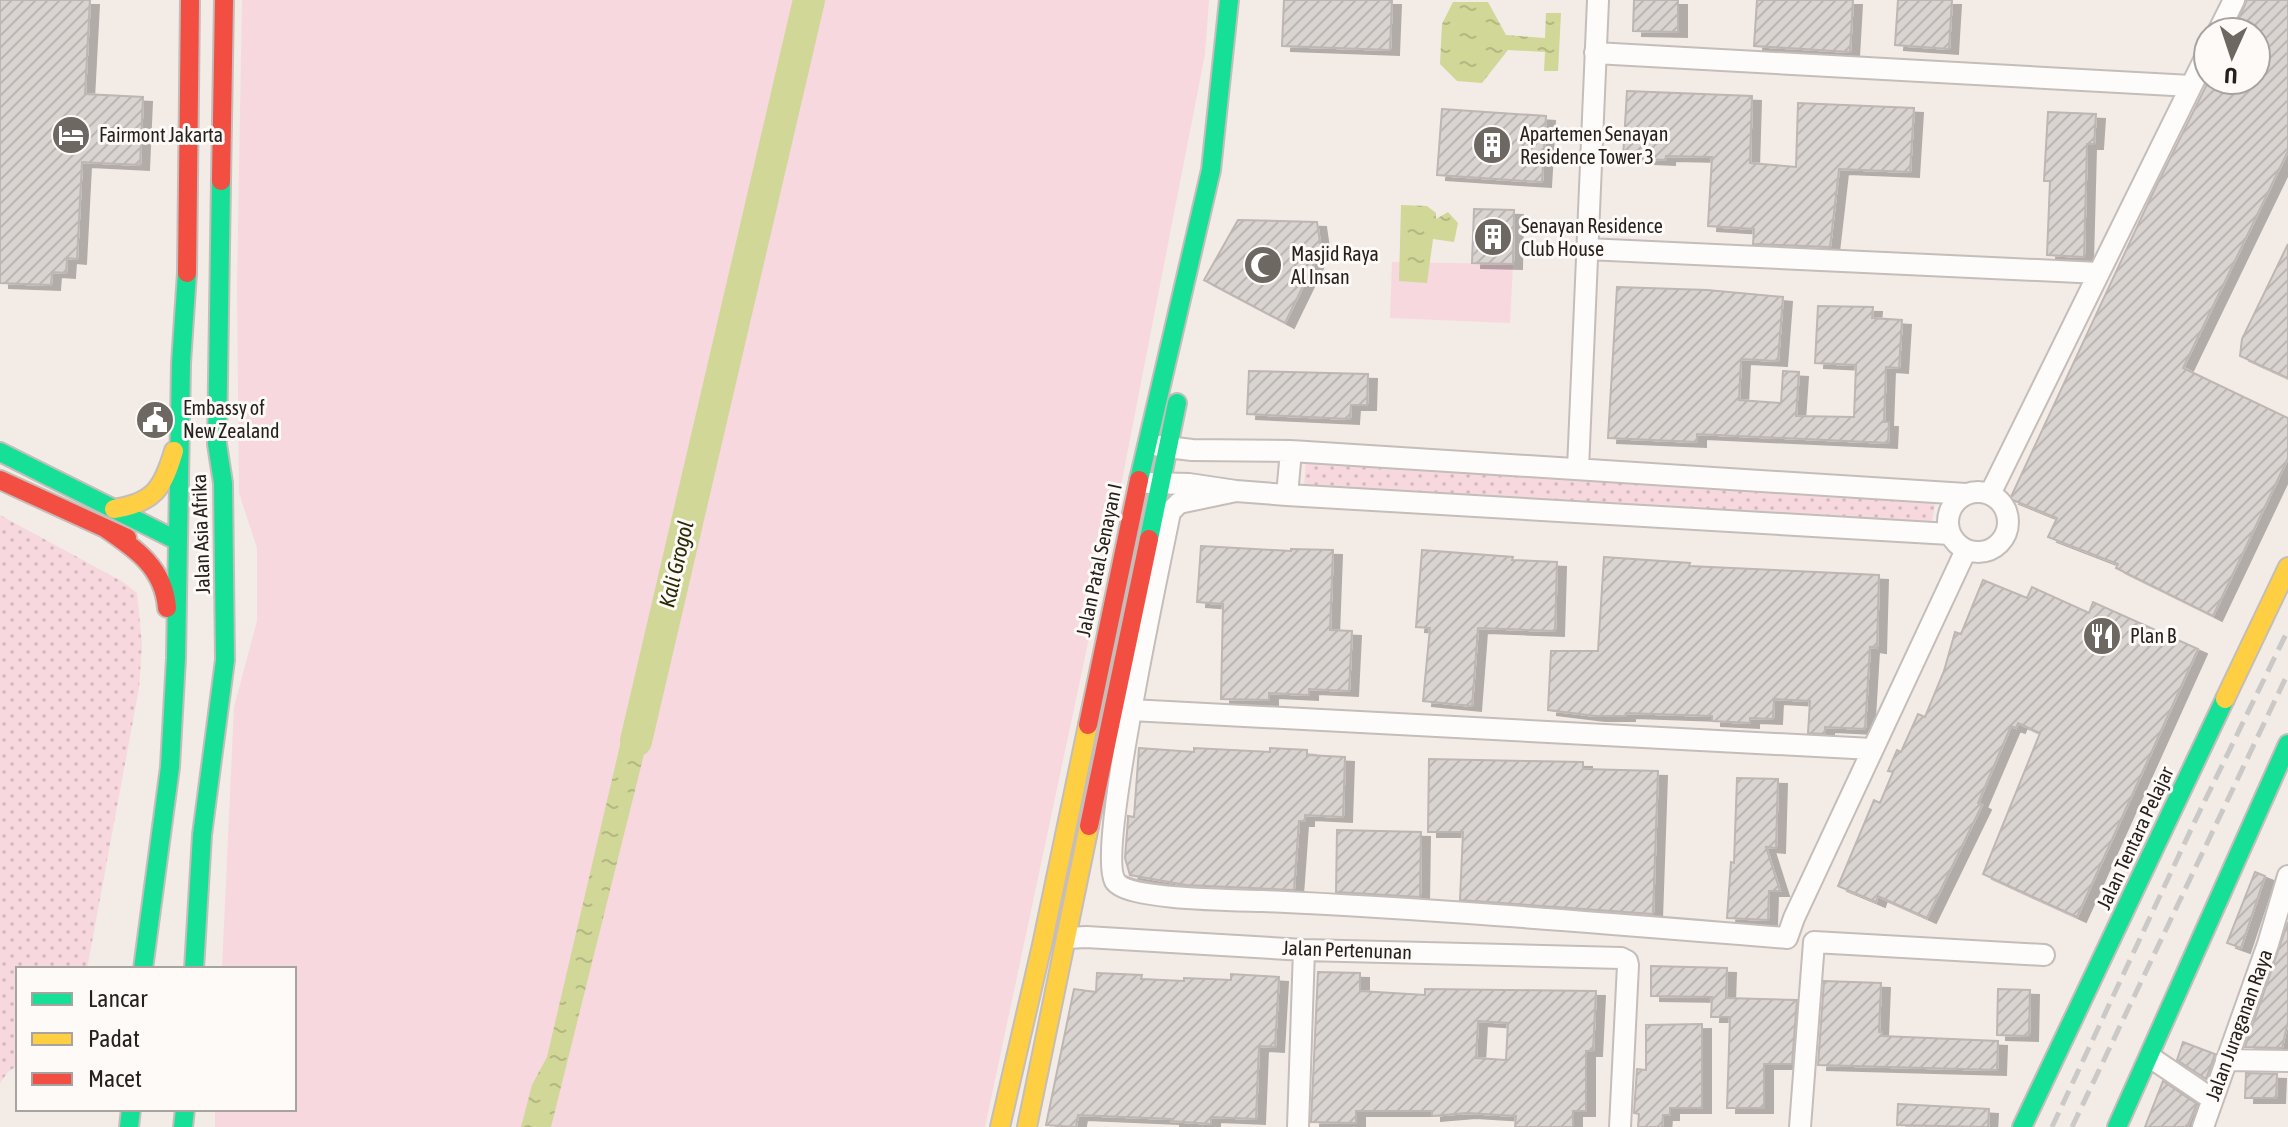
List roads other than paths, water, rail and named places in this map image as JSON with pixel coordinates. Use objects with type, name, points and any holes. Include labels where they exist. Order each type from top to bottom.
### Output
[{"type":"main road","name":"Jalan Asia Afrika","points":[[143,967],[194,552],[181,429],[181,363],[187,280],[190,0]]},
{"type":"main road","name":"Jalan Asia Afrika","points":[[194,967],[202,835],[211,752],[223,688],[226,618],[223,483],[217,444],[224,0]]},
{"type":"main road","name":"Jalan Patal Senayan I","points":[[1000,1127],[1042,945],[1138,482],[1211,170],[1229,0]]},
{"type":"main road","points":[[1197,311],[1227,174],[1234,124]]},
{"type":"main road","points":[[187,280],[190,288],[203,294],[216,289],[220,283]]},
{"type":"main road","points":[[1027,1127],[1181,387]]},
{"type":"main road","points":[[114,509],[137,506],[160,488],[181,429]]},
{"type":"main road","points":[[194,552],[217,444]]},
{"type":"main road","points":[[0,452],[194,552],[211,584],[211,752]]},
{"type":"main road","points":[[0,480],[153,550],[194,552]]},
{"type":"main road","points":[[105,528],[151,564],[162,580],[167,601],[151,810],[154,875]]},
{"type":"main road","name":"Jalan Tentara Pelajar","points":[[2022,1127],[2288,567]]},
{"type":"main road","points":[[2117,1127],[2288,744]]},
{"type":"main road","points":[[154,875],[172,788],[177,780],[188,781],[202,835]]},
{"type":"street","points":[[1578,469],[1598,0]]},
{"type":"street","points":[[1595,53],[2191,86],[1990,494]]},
{"type":"street","points":[[1587,249],[2099,273]]},
{"type":"street","points":[[1147,443],[1168,447],[1291,451],[1966,494],[1978,492],[2000,500],[2007,510],[2007,533],[2001,544],[1990,551],[1978,553],[1966,550],[1956,544],[1950,534],[1950,511],[1956,501],[1966,494]]},
{"type":"street","points":[[1287,495],[1291,451]]},
{"type":"street","points":[[1138,482],[1189,484],[1287,495],[1950,534]]},
{"type":"street","points":[[1236,491],[1179,503],[1170,512],[1131,710],[1117,804],[1112,872],[1116,883],[1128,890],[1182,898],[1378,906],[1787,938],[1966,550]]},
{"type":"street","points":[[1131,710],[1872,749]]},
{"type":"street","name":"Jalan Juraganan Raya","points":[[2203,1127],[2226,1060],[2278,947],[2288,876]]},
{"type":"street","name":"Jalan Pertenunan","points":[[1067,938],[1304,950],[1608,956],[1627,961],[1620,1127]]},
{"type":"street","points":[[1800,1127],[1814,942],[2044,955]]},
{"type":"street","points":[[1298,1127],[1304,950]]},
{"type":"street","points":[[2150,1057],[2212,1099]]},
{"type":"street","points":[[2226,1060],[2288,1061]]},
{"type":"water","points":[[1453,2],[1488,2],[1506,35],[1545,38],[1546,13],[1561,13],[1558,71],[1544,71],[1545,52],[1508,50],[1482,83],[1457,81],[1440,64],[1442,24]]},
{"type":"water","points":[[1401,205],[1427,206],[1436,213],[1436,219],[1448,212],[1458,223],[1454,242],[1433,239],[1427,283],[1399,281]]},
{"type":"water","points":[[632,694],[657,702],[551,1127],[521,1127],[532,1085],[547,1057]]},
{"type":"waterway","name":"Kali Grogol","points":[[636,741],[809,0]]},
{"type":"railway","points":[[2052,1127],[2288,630]]},
{"type":"railway","points":[[2072,1127],[2288,673]]},
{"type":"place","name":"Fairmont Jakarta","points":[[71,135]]},
{"type":"place","name":"Apartemen Senayan Residence Tower 3","points":[[1492,145]]},
{"type":"place","name":"Senayan Residence Club House","points":[[1493,237]]},
{"type":"place","name":"Masjid Raya Al Insan","points":[[1263,265]]},
{"type":"place","name":"Embassy of New Zealand","points":[[155,420]]},
{"type":"place","name":"Plan B","points":[[2102,636]]}]
